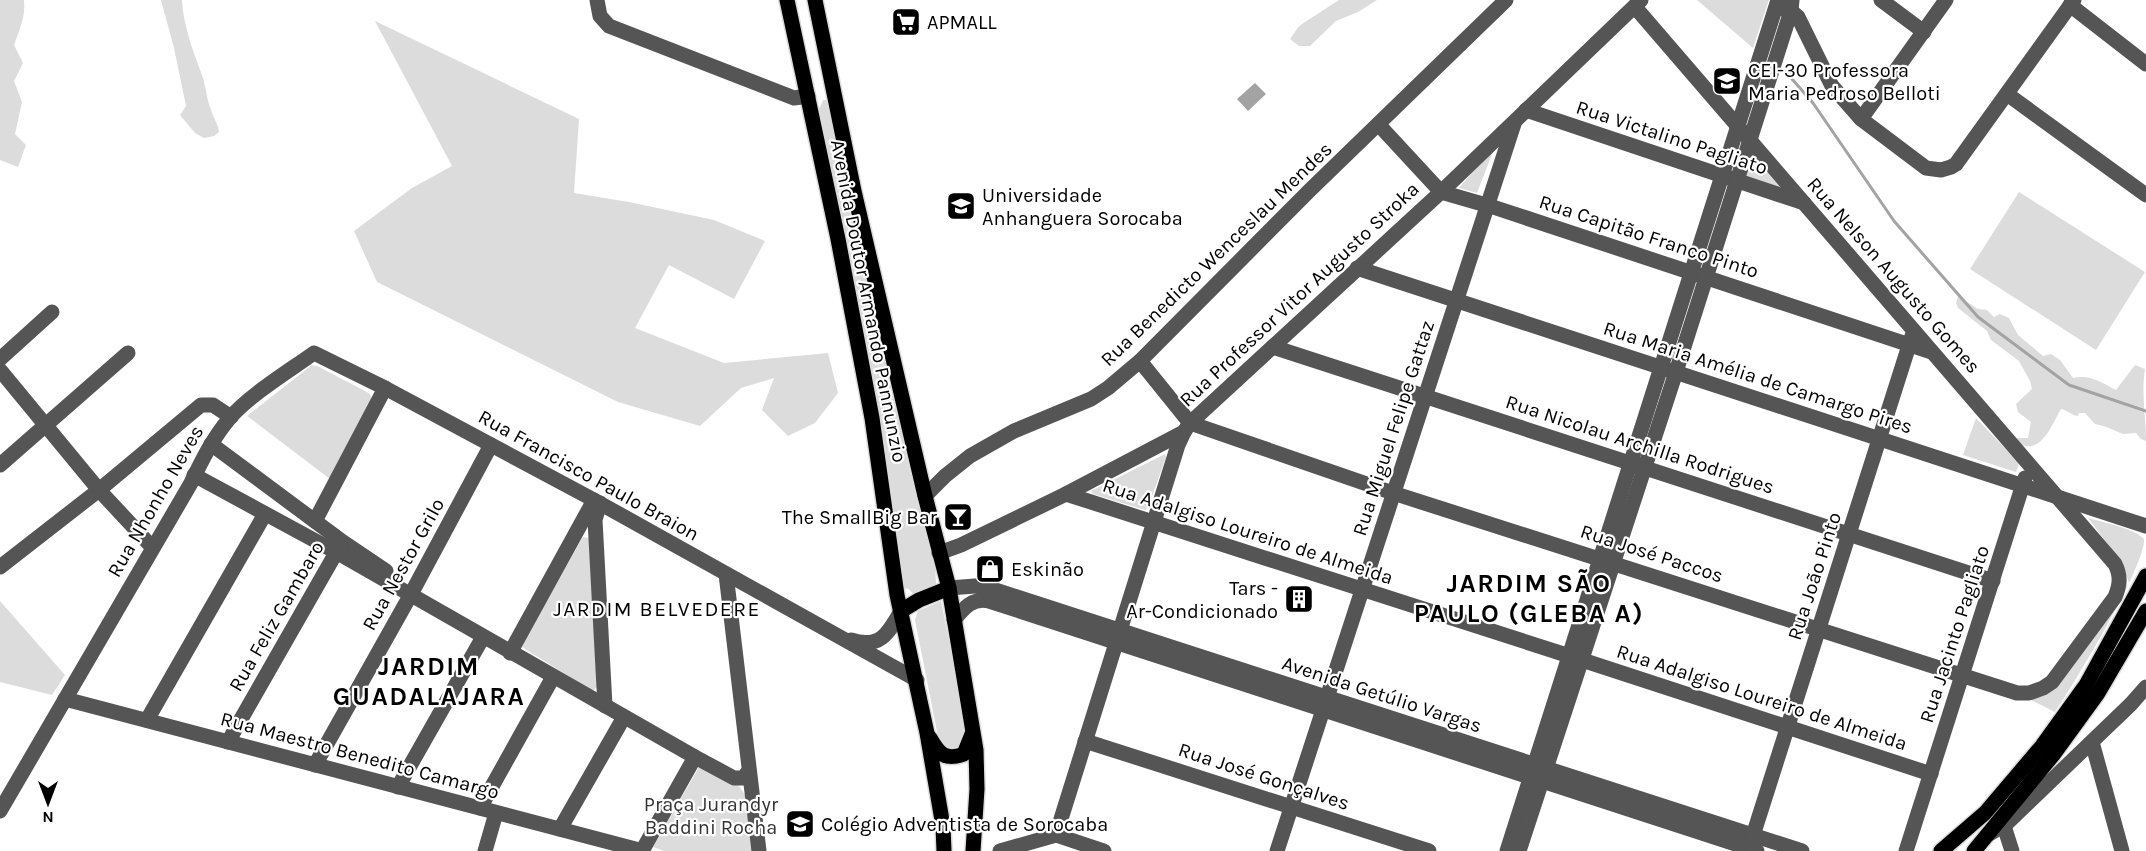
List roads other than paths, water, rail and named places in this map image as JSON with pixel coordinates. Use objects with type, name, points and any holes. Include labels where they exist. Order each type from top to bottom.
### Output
[{"type":"main road","name":"Avenida Doutor Armando Pannunzio","points":[[787,0],[872,418],[897,595],[927,733],[943,826],[944,851]]},
{"type":"main road","name":"Avenida Doutor Armando Pannunzio","points":[[815,0],[854,192],[925,496],[949,588],[976,750],[973,851]]},
{"type":"main road","points":[[808,96],[833,86]]},
{"type":"main road","points":[[1941,851],[1985,813],[2042,746],[2086,685],[2146,576]]},
{"type":"main road","points":[[901,611],[919,600],[949,588]]},
{"type":"main road","points":[[1974,851],[2018,806],[2098,693],[2146,611]]},
{"type":"main road","points":[[927,733],[937,749],[946,757],[955,758],[964,754],[973,728]]},
{"type":"street","points":[[597,0],[600,16],[609,26],[794,98],[808,96]]},
{"type":"street","name":"Rua Benedicto Wenceslau Mendes","points":[[925,496],[970,456],[1014,431],[1091,399],[1140,361],[1302,198],[1506,0]]},
{"type":"street","points":[[1881,0],[1924,32]]},
{"type":"street","points":[[1861,119],[1946,0]]},
{"type":"street","name":"Rua Professor Vitor Augusto Stroka","points":[[939,553],[961,545],[1066,494],[1187,427],[1441,192],[1638,3]]},
{"type":"street","name":"Rua Nelson Augusto Gomes","points":[[1638,3],[1739,127],[1914,330],[1930,352],[2059,498],[2120,573]]},
{"type":"street","points":[[1784,5],[1798,17],[1832,86],[1861,119],[1926,168],[1941,170],[1956,164],[2072,3],[2146,64]]},
{"type":"street","points":[[1507,851],[1538,774],[1576,658],[1730,178],[1739,127],[1784,5]]},
{"type":"street","points":[[1730,178],[1750,139],[1784,5]]},
{"type":"street","points":[[2007,93],[2146,195]]},
{"type":"street","name":"Rua Victalino Pagliato","points":[[1520,115],[1730,178],[1804,203]]},
{"type":"street","name":"Rua Miguel Felipe Gattaz","points":[[1277,851],[1487,205],[1520,115]]},
{"type":"street","points":[[1379,125],[1441,192]]},
{"type":"street","name":"Rua Capitão Franco Pinto","points":[[1441,192],[1699,274],[1930,352]]},
{"type":"street","name":"Rua Maria Amélia de Camargo Pires","points":[[1357,268],[2146,526]]},
{"type":"street","points":[[0,359],[52,312]]},
{"type":"street","name":"Rua João Pinto","points":[[1751,846],[1914,330]]},
{"type":"street","name":"Rua Nicolau Archilla Rodrigues","points":[[1273,347],[1993,581]]},
{"type":"street","points":[[0,465],[128,353]]},
{"type":"street","name":"Rua Francisco Paulo Braion","points":[[314,353],[385,388],[597,502],[917,680]]},
{"type":"street","name":"Rua Nhonho Neves","points":[[0,811],[211,444],[231,417],[263,390],[314,353]]},
{"type":"street","points":[[1056,835],[1178,445],[1187,427],[1140,361]]},
{"type":"street","points":[[0,370],[99,490],[152,548]]},
{"type":"street","points":[[315,521],[385,388]]},
{"type":"street","points":[[0,567],[99,490],[201,405],[213,405],[231,417]]},
{"type":"street","name":"Rua José Paccos","points":[[1187,427],[2017,693],[2029,693],[2048,685],[2115,597],[2120,582],[2120,573]]},
{"type":"street","points":[[211,444],[315,521],[340,547]]},
{"type":"street","name":"Rua Nestor Grilo","points":[[315,765],[416,596],[491,445]]},
{"type":"street","name":"Rua Jacinto Pagliato","points":[[1906,851],[2029,464]]},
{"type":"street","points":[[195,475],[265,514],[340,547],[510,653],[734,778],[744,778],[749,771]]},
{"type":"street","name":"Rua Adalgiso Loureiro de Almeida","points":[[1066,494],[1931,774]]},
{"type":"street","points":[[510,653],[597,502]]},
{"type":"street","points":[[597,502],[595,520],[604,706]]},
{"type":"street","points":[[147,720],[265,514]]},
{"type":"street","name":"Rua Feliz Gambaro","points":[[228,742],[340,547]]},
{"type":"street","points":[[726,574],[759,851]]},
{"type":"street","name":"Avenida Getúlio Vargas","points":[[949,588],[975,586],[989,588],[1118,638]]},
{"type":"street","points":[[732,613],[738,602],[749,593],[766,595]]},
{"type":"street","name":"Avenida Getúlio Vargas","points":[[954,620],[970,603],[984,600],[1118,638],[1325,704],[1751,846],[1802,851]]},
{"type":"street","name":"Rua Francisco Paulo Braion","points":[[842,637],[864,643],[880,640],[889,632],[901,611]]},
{"type":"street","points":[[398,787],[483,637]]},
{"type":"street","points":[[480,808],[553,677]]},
{"type":"street","points":[[1989,834],[2004,826],[2018,806],[2092,742],[2146,687]]},
{"type":"street","name":"Rua Maestro Benedito Camargo","points":[[65,699],[643,851]]},
{"type":"street","points":[[560,829],[624,717]]},
{"type":"street","name":"Rua José Gonçalves","points":[[1085,741],[1429,851]]},
{"type":"street","points":[[2092,742],[2122,851]]},
{"type":"street","points":[[643,851],[695,757]]},
{"type":"street","points":[[1519,851],[1538,774]]},
{"type":"street","points":[[485,851],[496,813]]},
{"type":"street","points":[[2004,826],[2012,851]]},
{"type":"street","points":[[1000,851],[1056,835],[1104,851]]},
{"type":"waterway","points":[[1785,71],[1813,103],[1894,221],[1978,317],[2069,385],[2146,411]]},
{"type":"place","name":"APMALL","points":[[906,22]]},
{"type":"place","name":"CEI-30 Professora Maria Pedroso Belloti","points":[[1727,81]]},
{"type":"place","name":"Universidade Anhanguera Sorocaba","points":[[961,206]]},
{"type":"place","name":"The SmallBig Bar","points":[[958,517]]},
{"type":"place","name":"Eskinão","points":[[990,569]]},
{"type":"place","name":"Tars - Ar-Condicionado","points":[[1299,599]]},
{"type":"place","name":"Colégio Adventista de Sorocaba","points":[[800,824]]},
{"type":"district","name":"JARDIM SÃO PAULO (GLEBA A)","points":[[1529,598]]},
{"type":"district","name":"JARDIM BELVEDERE","points":[[657,609]]},
{"type":"district","name":"JARDIM GUADALAJARA","points":[[429,681]]},
{"type":"park label","name":"Praça Jurandyr Baddini Rocha","points":[[711,816]]}]
